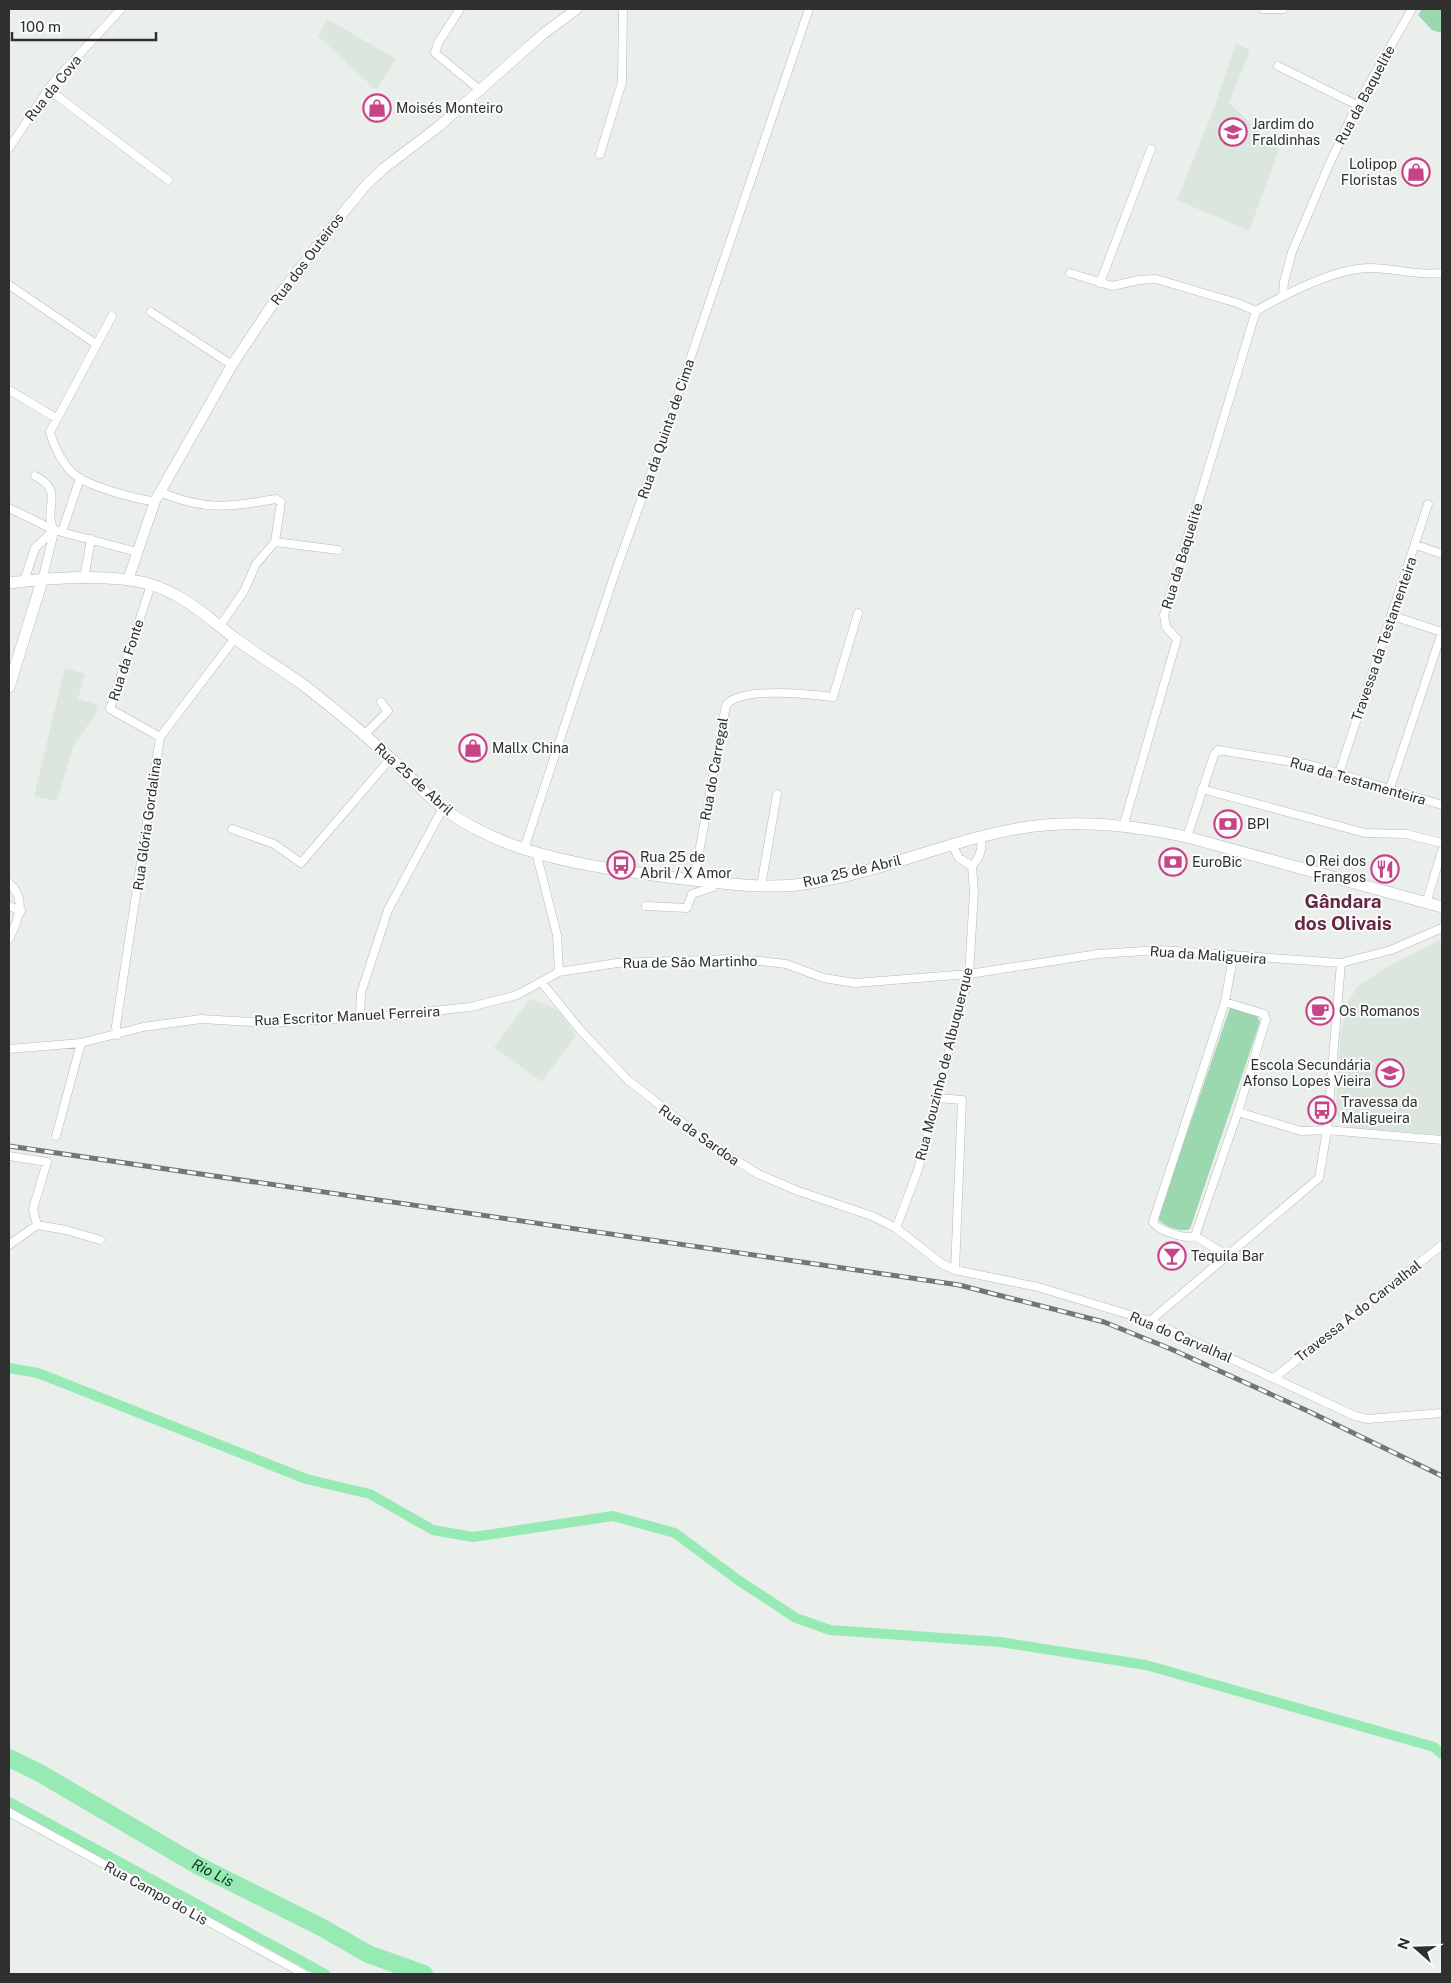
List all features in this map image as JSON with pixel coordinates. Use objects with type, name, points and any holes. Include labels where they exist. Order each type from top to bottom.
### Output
[{"type":"main road","name":"Rua 25 de Abril","points":[[9,583],[84,579],[128,580],[151,585],[180,597],[235,638],[308,688],[391,758],[443,808],[468,824],[524,849],[536,852],[630,872],[761,886],[797,885],[833,879],[981,837],[1021,828],[1087,824],[1124,827],[1187,837],[1442,907]]},
{"type":"main road","points":[[9,687],[42,581]]},
{"type":"street","name":"Rua da Cova","points":[[9,148],[48,89],[121,9]]},
{"type":"street","points":[[460,9],[438,43],[435,52],[481,91]]},
{"type":"street","name":"Rua dos Outeiros","points":[[128,580],[136,552],[158,497],[232,365],[293,276],[367,184],[481,91],[543,34],[577,9]]},
{"type":"street","points":[[600,154],[622,82],[624,9]]},
{"type":"street","name":"Rua da Quinta de Cima","points":[[524,849],[614,576],[663,440],[809,9]]},
{"type":"street","points":[[1263,9],[1283,9]]},
{"type":"street","name":"Rua da Baquelite","points":[[1283,295],[1284,282],[1292,252],[1357,105],[1412,9]]},
{"type":"street","points":[[1278,66],[1357,105]]},
{"type":"street","points":[[48,89],[168,180]]},
{"type":"street","points":[[1100,282],[1151,149]]},
{"type":"street","points":[[1070,273],[1112,286],[1139,280],[1156,279],[1237,303],[1256,311],[1283,295],[1311,283],[1360,268],[1416,274],[1442,273]]},
{"type":"street","points":[[9,285],[96,344]]},
{"type":"street","name":"Rua da Baquelite","points":[[1124,827],[1177,639],[1166,628],[1164,615],[1256,311]]},
{"type":"street","points":[[152,312],[232,365]]},
{"type":"street","points":[[112,316],[50,432],[54,446],[69,468],[80,478],[143,501],[158,497],[208,506],[241,505],[276,499],[281,502],[275,542],[256,564],[244,591],[220,626]]},
{"type":"street","points":[[9,390],[56,418]]},
{"type":"street","points":[[35,476],[48,482],[51,489],[50,523],[58,531]]},
{"type":"street","points":[[42,581],[58,531],[80,478]]},
{"type":"street","name":"Travessa da Testamenteira","points":[[1339,773],[1393,616],[1428,504]]},
{"type":"street","points":[[9,508],[58,531],[136,552]]},
{"type":"street","points":[[24,582],[35,548],[58,531]]},
{"type":"street","points":[[84,579],[91,539]]},
{"type":"street","points":[[275,542],[338,550]]},
{"type":"street","points":[[1416,546],[1442,554]]},
{"type":"street","name":"Rua da Fonte","points":[[151,585],[110,709],[160,737]]},
{"type":"street","points":[[832,697],[858,613]]},
{"type":"street","points":[[1390,788],[1442,632],[1393,616]]},
{"type":"street","name":"Rua Glória Gordalina","points":[[117,1035],[116,1026],[160,737],[235,638]]},
{"type":"street","name":"Rua do Carregal","points":[[694,880],[726,705],[731,699],[740,696],[799,693],[842,699]]},
{"type":"street","points":[[364,735],[388,711],[381,702]]},
{"type":"street","name":"Rua da Testamenteira","points":[[1187,837],[1214,755],[1218,750],[1311,765],[1442,805]]},
{"type":"street","points":[[232,829],[274,844],[302,863],[391,758]]},
{"type":"street","points":[[1202,789],[1365,833],[1406,834],[1442,843]]},
{"type":"street","points":[[761,886],[777,794]]},
{"type":"street","points":[[360,1016],[361,993],[388,910],[443,808]]},
{"type":"street","name":"Rua Mouzinho de Albuquerque","points":[[896,1228],[918,1170],[969,974],[974,892],[972,866],[978,860],[981,852],[981,837]]},
{"type":"street","points":[[952,845],[959,858],[972,866]]},
{"type":"street","points":[[1426,903],[1442,851]]},
{"type":"street","points":[[536,852],[557,935],[559,972]]},
{"type":"street","points":[[646,906],[687,908],[692,894],[713,887],[716,882]]},
{"type":"street","points":[[9,883],[18,894],[20,911],[9,939]]},
{"type":"street","points":[[9,906],[20,911]]},
{"type":"street","name":"Rua da Maligueira","points":[[969,974],[1107,953],[1160,950],[1233,957],[1341,963],[1391,950],[1442,928]]},
{"type":"street","points":[[1226,1255],[1195,1236],[1187,1237],[1156,1227],[1152,1222],[1225,1002],[1233,957]]},
{"type":"street","name":"Rua de São Martinho","points":[[559,972],[617,963],[731,960],[786,964],[824,978],[855,983],[969,974]]},
{"type":"street","points":[[1150,1321],[1319,1178],[1327,1130],[1341,963]]},
{"type":"street","name":"Rua Escritor Manuel Ferreira","points":[[9,1049],[81,1043],[143,1027],[202,1019],[269,1023],[470,1008],[517,995],[559,972]]},
{"type":"street","name":"Rua da Sardoa","points":[[542,983],[588,1038],[628,1080],[672,1117],[712,1146],[734,1161],[782,1185],[872,1216],[896,1228]]},
{"type":"street","points":[[1195,1236],[1238,1112],[1266,1016],[1225,1002]]},
{"type":"street","points":[[56,1136],[81,1043]]},
{"type":"street","points":[[937,1098],[962,1100],[955,1270]]},
{"type":"street","points":[[1238,1112],[1301,1131],[1327,1130],[1442,1140]]},
{"type":"street","points":[[9,1156],[47,1162],[33,1209],[37,1225]]},
{"type":"street","points":[[9,1245],[37,1225],[66,1230],[100,1240]]},
{"type":"street","name":"Rua do Carvalhal","points":[[896,1228],[942,1264],[955,1270],[1038,1287],[1150,1321],[1355,1416],[1368,1419],[1442,1413]]},
{"type":"street","name":"Travessa A do Carvalhal","points":[[1274,1378],[1442,1245]]},
{"type":"street","name":"Rua Campo do Lis","points":[[9,1812],[304,1974]]},
{"type":"shaded area","points":[[327,19],[396,59],[376,90],[318,36]]},
{"type":"shaded area","name":"Jardim do Fraldinhas","points":[[1236,44],[1250,50],[1229,103],[1279,149],[1249,231],[1177,200],[1211,116]]},
{"type":"shaded area","points":[[65,668],[85,674],[78,699],[98,705],[95,715],[73,746],[57,801],[34,796]]},
{"type":"shaded area","name":"Escola Secundária Afonso Lopes Vieira","points":[[1442,939],[1442,1135],[1353,1128],[1335,1114],[1341,1032],[1346,1005],[1358,986],[1387,967]]},
{"type":"shaded area","points":[[530,999],[554,1008],[563,1016],[576,1035],[542,1082],[494,1047]]},
{"type":"green space","points":[[1422,9],[1442,9],[1442,33],[1432,30],[1418,15]]},
{"type":"green space","points":[[1230,1008],[1257,1016],[1260,1022],[1190,1229],[1177,1229],[1167,1226],[1158,1217]]},
{"type":"waterway","points":[[9,1368],[38,1373],[306,1479],[370,1494],[433,1530],[473,1537],[613,1516],[675,1533],[738,1580],[796,1618],[830,1630],[1000,1642],[1146,1665],[1434,1747],[1442,1754]]},
{"type":"waterway","name":"Rio Lis","points":[[9,1758],[38,1772],[197,1865],[321,1927],[368,1954],[424,1974]]},
{"type":"waterway","points":[[9,1802],[325,1974]]},
{"type":"railway","points":[[9,1146],[959,1285],[1104,1322],[1171,1349],[1310,1412],[1442,1476]]},
{"type":"place","name":"Moisés Monteiro","points":[[377,108]]},
{"type":"place","name":"Jardim do Fraldinhas","points":[[1233,132]]},
{"type":"place","name":"Lolipop Floristas","points":[[1416,172]]},
{"type":"place","name":"Mallx China","points":[[473,748]]},
{"type":"place","name":"BPI","points":[[1228,824]]},
{"type":"place","name":"EuroBic","points":[[1173,862]]},
{"type":"place","name":"Rua 25 de Abril / X Amor","points":[[621,865]]},
{"type":"place","name":"O Rei dos Frangos","points":[[1385,869]]},
{"type":"place","name":"Os Romanos","points":[[1320,1011]]},
{"type":"place","name":"Escola Secundária Afonso Lopes Vieira","points":[[1390,1073]]},
{"type":"place","name":"Travessa da Maligueira","points":[[1322,1110]]},
{"type":"place","name":"Tequila Bar","points":[[1172,1256]]},
{"type":"district","name":"Gândara dos Olivais","points":[[1343,912]]}]
